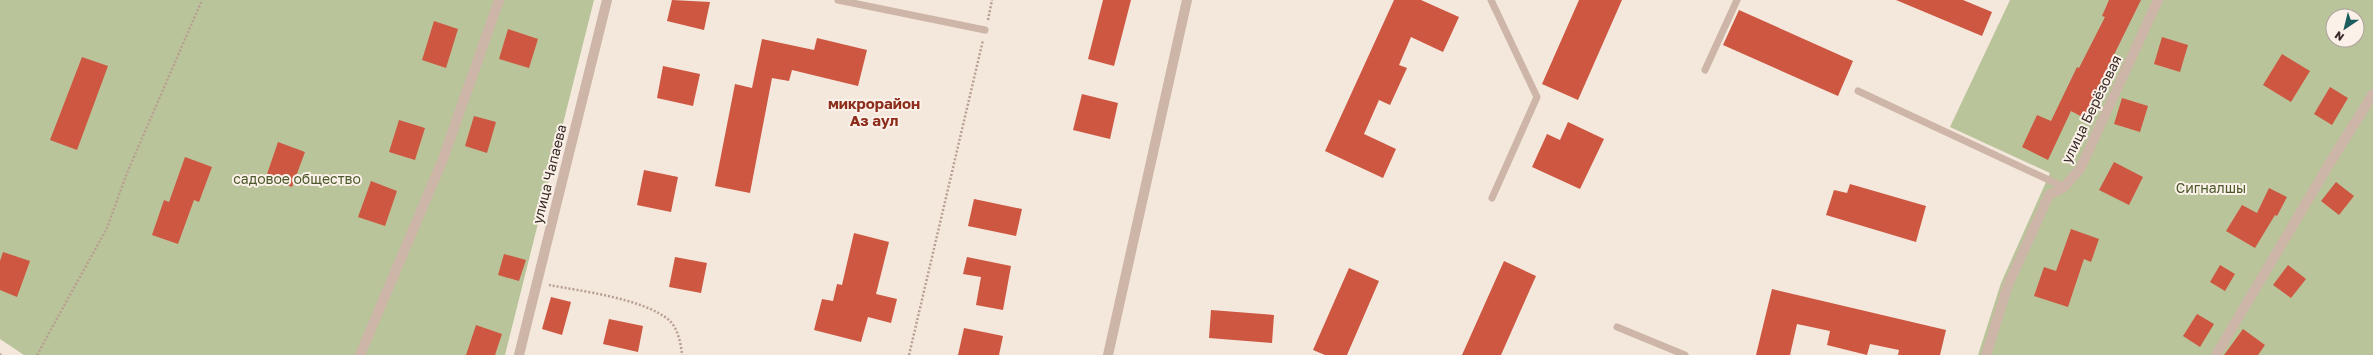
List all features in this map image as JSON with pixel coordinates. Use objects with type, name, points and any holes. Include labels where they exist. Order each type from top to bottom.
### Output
[{"type":"street","points":[[360,355],[443,159],[499,0]]},
{"type":"street","name":"улица Чапаева","points":[[519,355],[607,0]]},
{"type":"street","points":[[1108,355],[1187,0]]},
{"type":"street","name":"улица Берёзовая","points":[[1986,355],[2008,285],[2049,195],[2064,187],[2080,169],[2158,0]]},
{"type":"street","points":[[2216,355],[2331,161],[2373,94]]},
{"type":"lane","points":[[838,0],[985,30]]},
{"type":"lane","points":[[1491,0],[1537,97],[1492,198]]},
{"type":"lane","points":[[1705,70],[1737,0]]},
{"type":"lane","points":[[1858,91],[2064,187]]},
{"type":"lane","points":[[1617,327],[1685,355]]},
{"type":"path","points":[[37,355],[107,228],[127,173],[202,0]]},
{"type":"path","points":[[909,355],[992,0]]},
{"type":"path","points":[[537,283],[642,305],[670,321],[681,342],[682,355]]},
{"type":"green space","name":"садовое общество","points":[[0,0],[594,0],[505,355],[24,355],[0,339]]},
{"type":"green space","name":"Сигналшы","points":[[2010,0],[2373,0],[2373,355],[1978,355],[2001,283],[2050,173],[1950,127]]},
{"type":"building","points":[[672,0],[710,2],[704,30],[667,21]]},
{"type":"building","points":[[1103,0],[1131,0],[1114,66],[1088,59]]},
{"type":"building","points":[[1394,0],[1421,0],[1459,17],[1443,52],[1411,37],[1399,65],[1407,68],[1390,105],[1379,100],[1364,134],[1396,149],[1383,178],[1325,151]]},
{"type":"building","points":[[1579,0],[1622,0],[1578,100],[1542,84]]},
{"type":"building","points":[[1896,0],[1963,0],[1992,12],[1982,36]]},
{"type":"building","points":[[2109,0],[2141,0],[2102,79],[2104,80],[2086,119],[2071,111],[2048,160],[2022,147],[2037,115],[2051,121],[2077,67],[2079,68],[2105,17],[2102,16]]},
{"type":"building","points":[[1739,10],[1853,61],[1838,96],[1723,45]]},
{"type":"building","points":[[434,21],[458,29],[446,68],[422,60]]},
{"type":"building","points":[[508,29],[538,39],[529,68],[499,59]]},
{"type":"building","points":[[2162,37],[2188,45],[2180,72],[2154,64]]},
{"type":"building","points":[[817,38],[867,50],[858,86],[792,70],[789,81],[772,78],[750,193],[715,186],[735,84],[752,88],[762,39],[814,50]]},
{"type":"building","points":[[2282,54],[2310,71],[2291,102],[2263,85]]},
{"type":"building","points":[[82,57],[108,66],[77,150],[50,140]]},
{"type":"building","points":[[663,66],[700,74],[693,106],[657,98]]},
{"type":"building","points":[[2330,87],[2348,98],[2332,125],[2314,114]]},
{"type":"building","points":[[1082,94],[1118,103],[1110,139],[1073,130]]},
{"type":"building","points":[[2122,98],[2148,106],[2140,132],[2114,124]]},
{"type":"building","points":[[474,116],[496,122],[487,153],[465,146]]},
{"type":"building","points":[[399,120],[425,128],[415,160],[389,152]]},
{"type":"building","points":[[1568,122],[1604,139],[1580,189],[1532,167],[1547,134],[1560,140]]},
{"type":"building","points":[[278,142],[305,152],[292,187],[266,177]]},
{"type":"building","points":[[185,157],[212,167],[199,202],[194,200],[178,244],[152,235],[164,200],[169,202]]},
{"type":"building","points":[[2114,162],[2143,177],[2129,205],[2099,190]]},
{"type":"building","points":[[644,170],[678,177],[671,212],[637,205]]},
{"type":"building","points":[[371,181],[397,191],[385,226],[358,217]]},
{"type":"building","points":[[2336,182],[2354,196],[2339,215],[2321,201]]},
{"type":"building","points":[[1850,184],[1926,206],[1916,242],[1826,215],[1834,190],[1847,193]]},
{"type":"building","points":[[2269,188],[2287,197],[2277,216],[2275,215],[2255,248],[2226,231],[2242,205],[2257,213]]},
{"type":"building","points":[[974,199],[1022,209],[1016,236],[968,226]]},
{"type":"building","points":[[2071,229],[2099,239],[2091,262],[2084,259],[2068,307],[2034,296],[2044,267],[2056,271]]},
{"type":"building","points":[[854,233],[889,242],[876,294],[897,299],[891,323],[868,317],[861,342],[814,330],[822,299],[833,301],[837,284],[842,285]]},
{"type":"building","points":[[3,252],[30,261],[17,297],[0,290],[0,261]]},
{"type":"building","points":[[504,254],[526,260],[519,281],[498,275]]},
{"type":"building","points":[[675,257],[707,263],[701,293],[669,287]]},
{"type":"building","points":[[967,257],[1011,266],[1003,310],[976,305],[981,277],[963,274]]},
{"type":"building","points":[[1504,261],[1536,276],[1501,355],[1462,355]]},
{"type":"building","points":[[2220,265],[2235,274],[2225,291],[2210,282]]},
{"type":"building","points":[[2288,265],[2306,279],[2291,298],[2273,285]]},
{"type":"building","points":[[1349,268],[1379,281],[1347,355],[1325,355],[1313,350]]},
{"type":"building","points":[[1772,289],[1946,330],[1940,355],[1898,355],[1899,350],[1870,344],[1867,355],[1827,345],[1830,331],[1797,324],[1790,355],[1756,355]]},
{"type":"building","points":[[551,297],[571,302],[562,335],[542,329]]},
{"type":"building","points":[[1211,310],[1274,315],[1272,343],[1209,338]]},
{"type":"building","points":[[2197,314],[2214,324],[2200,347],[2183,336]]},
{"type":"building","points":[[609,319],[643,326],[638,352],[603,344]]},
{"type":"building","points":[[476,325],[502,334],[495,355],[466,355]]},
{"type":"building","points":[[964,328],[1003,336],[999,355],[958,355]]},
{"type":"building","points":[[2243,329],[2265,345],[2258,355],[2224,355]]},
{"type":"district","name":"микрорайон Аз аул","points":[[874,112]]}]
